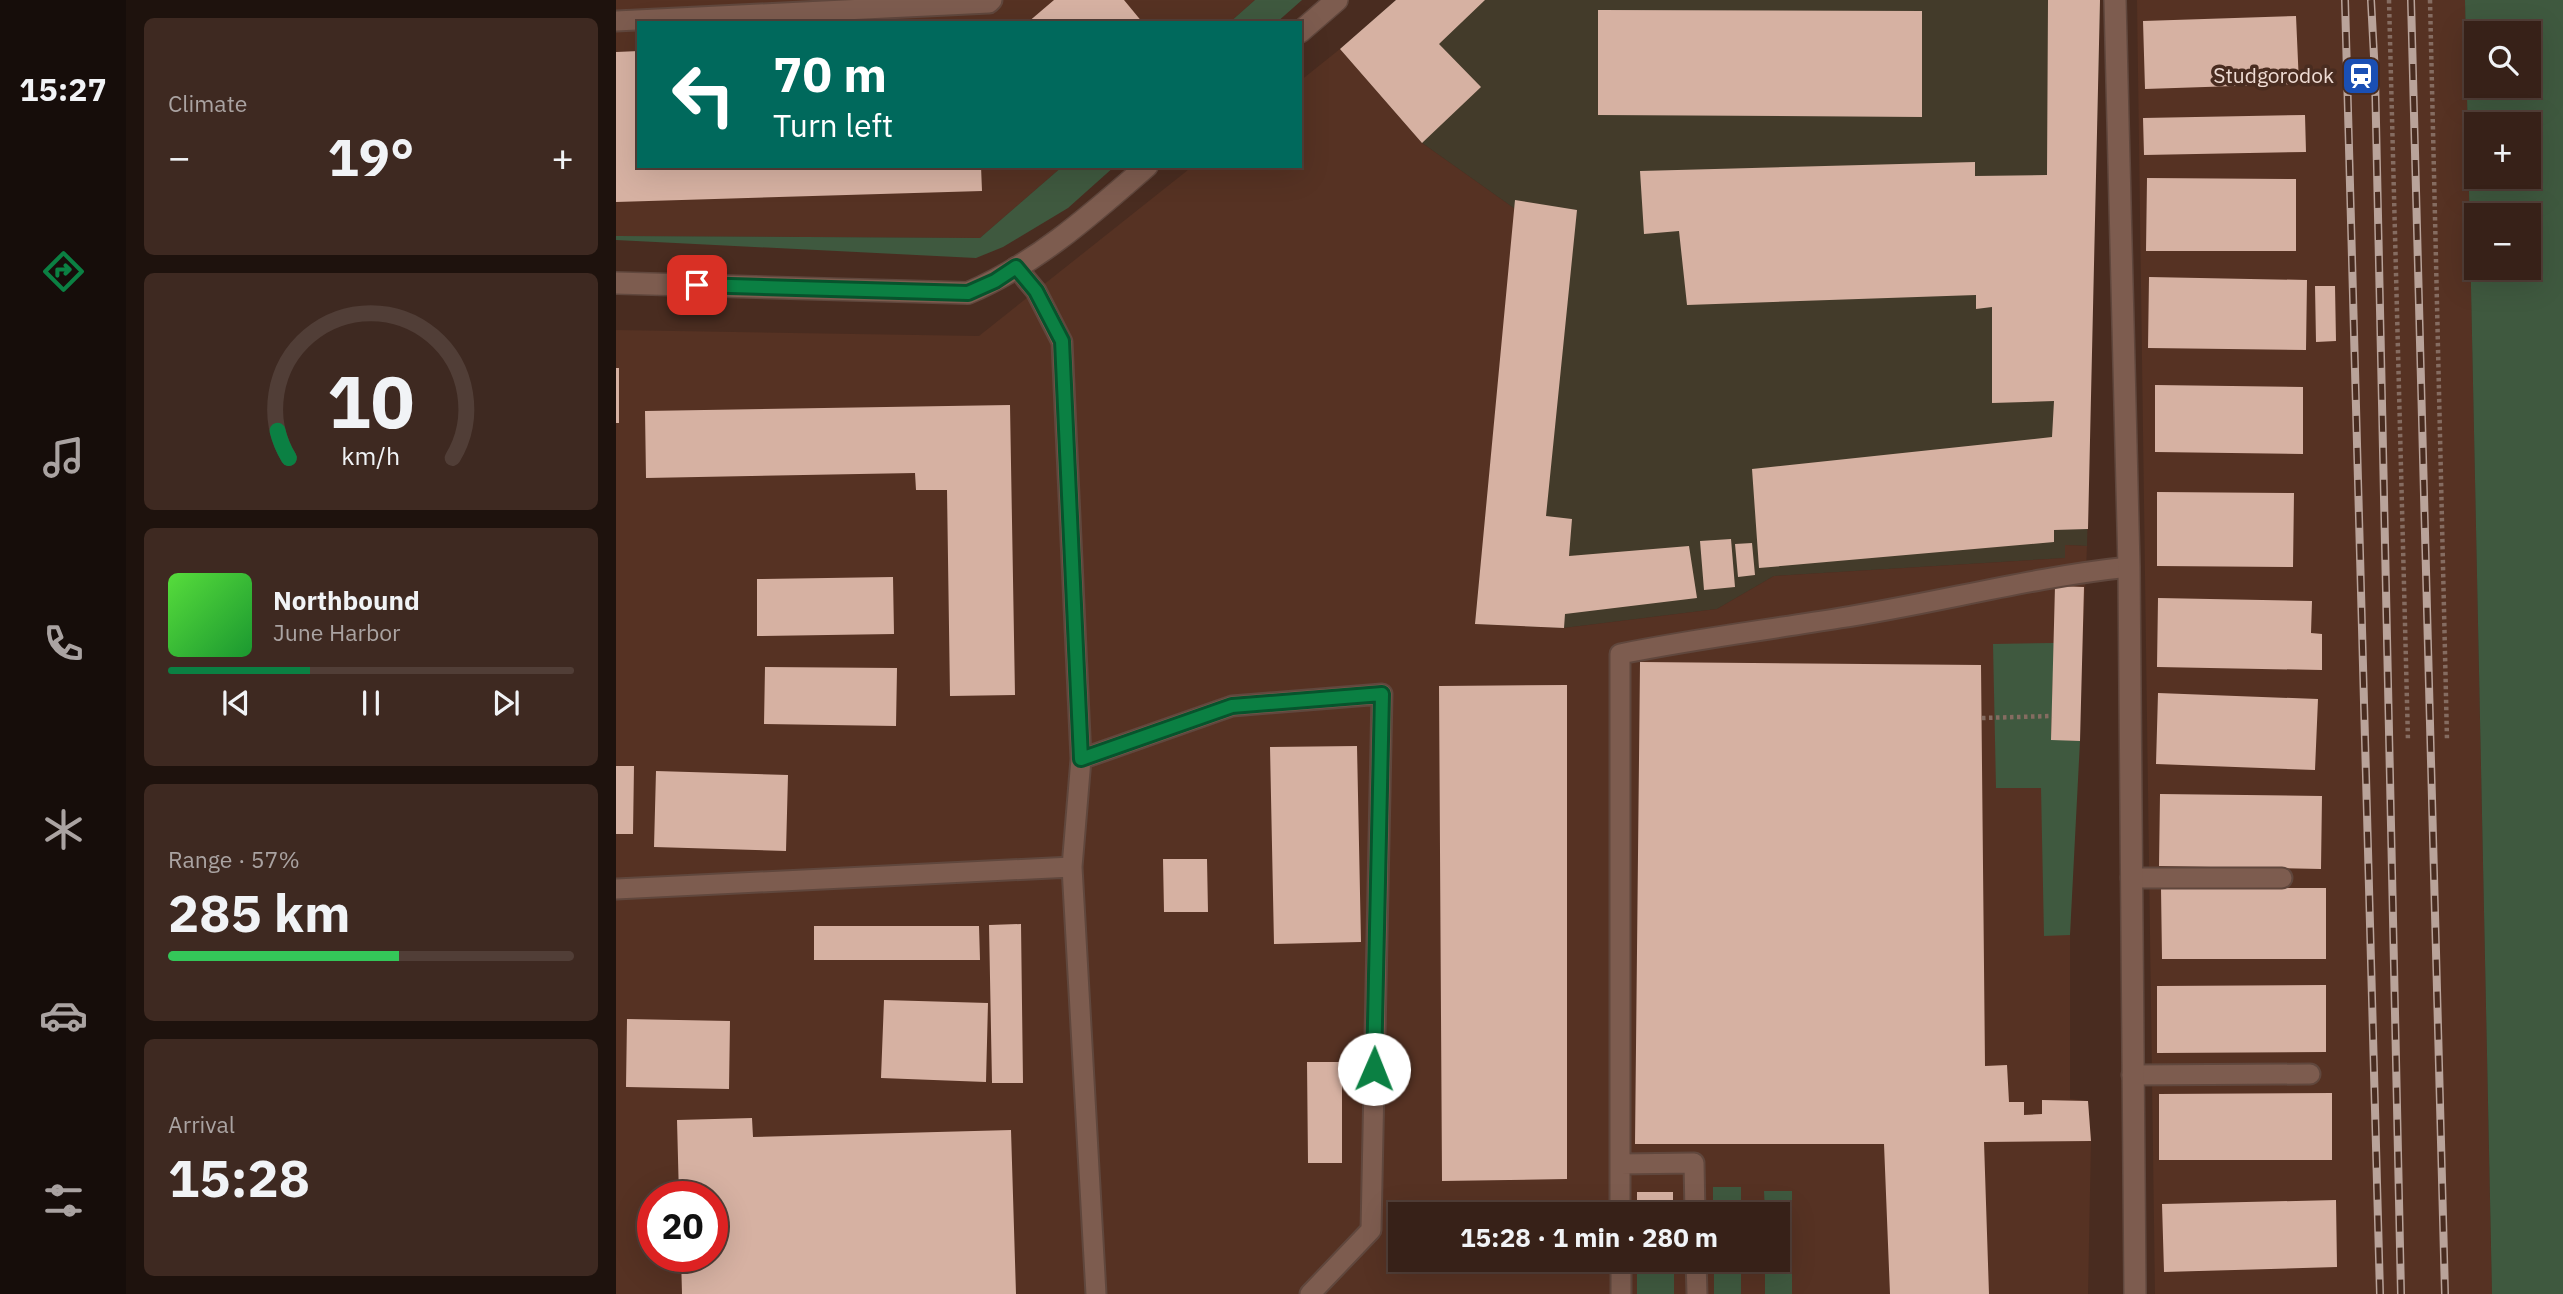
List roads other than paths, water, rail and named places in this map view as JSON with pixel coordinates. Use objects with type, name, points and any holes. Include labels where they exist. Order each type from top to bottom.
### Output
[{"type":"street","points":[[1302,30],[1337,0]]},
{"type":"street","points":[[2115,0],[2129,567],[2135,1294]]},
{"type":"street","points":[[616,283],[968,293],[995,281],[1081,224],[1145,168]]},
{"type":"lane","points":[[616,21],[989,3],[992,0]]},
{"type":"lane","points":[[1016,267],[1036,291],[1062,341],[1081,759],[1072,867],[1096,1294]]},
{"type":"lane","points":[[1620,1202],[1620,654],[1674,642],[1841,618],[2085,572],[2129,567]]},
{"type":"lane","points":[[1081,759],[1232,706],[1382,694],[1371,1230],[1310,1294]]},
{"type":"lane","points":[[616,890],[1072,867]]},
{"type":"lane","points":[[2131,878],[2283,878]]},
{"type":"lane","points":[[2132,1075],[2310,1074]]},
{"type":"lane","points":[[1620,1164],[1694,1163],[1695,1202]]},
{"type":"lane","points":[[1620,1272],[1621,1294]]},
{"type":"lane","points":[[1696,1272],[1697,1294]]},
{"type":"railway","points":[[2345,0],[2380,1294]]},
{"type":"railway","points":[[2371,0],[2375,75],[2401,1294]]},
{"type":"railway","points":[[2411,0],[2445,1294]]},
{"type":"place","name":"Studgorodok","points":[[2361,76]]}]
